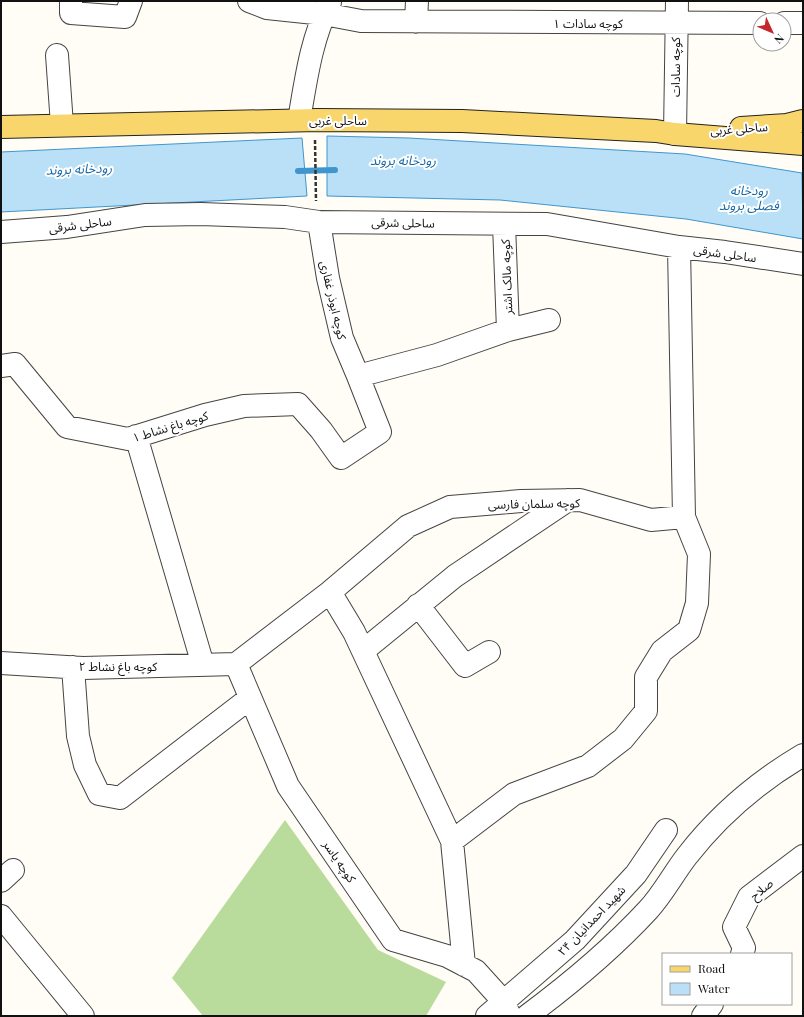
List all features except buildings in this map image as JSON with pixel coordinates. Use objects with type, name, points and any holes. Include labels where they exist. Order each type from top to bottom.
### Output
[{"type":"main road","name":"ساحلی غربی","points":[[1,127],[299,120],[462,121],[648,130],[674,134],[803,144]]},
{"type":"main road","name":"ساحلی غربی","points":[[674,134],[787,125],[803,121]]},
{"type":"street","points":[[71,1],[71,13],[125,17],[131,1]]},
{"type":"street","name":"کوچه سادات ۱","points":[[249,1],[267,8],[327,7],[361,21],[675,24],[752,23]]},
{"type":"street","points":[[416,22],[417,1]]},
{"type":"street","name":"کوچه سادات","points":[[674,134],[675,24],[677,1]]},
{"type":"street","points":[[299,120],[310,56],[327,7]]},
{"type":"street","points":[[792,23],[803,23]]},
{"type":"street","points":[[57,56],[62,125]]},
{"type":"street","name":"ساحلی شرقی","points":[[1,232],[67,227],[145,215],[201,214],[285,217],[317,212],[504,224],[547,224],[679,247],[725,252],[803,264]]},
{"type":"street","name":"کوچه ابوذر غفاری","points":[[298,404],[321,430],[341,458],[380,432],[342,338],[328,278],[317,212]]},
{"type":"street","name":"کوچه مالک اشتر","points":[[504,224],[508,330]]},
{"type":"street","points":[[452,841],[514,794],[588,766],[623,739],[646,711],[646,677],[662,651],[689,630],[697,603],[699,554],[684,517],[679,247]]},
{"type":"street","points":[[358,376],[437,355],[508,330],[549,320]]},
{"type":"street","name":"کوچه باغ نشاط ۱","points":[[1,366],[15,364],[67,427],[128,439],[205,415],[244,406],[298,404]]},
{"type":"street","points":[[136,436],[203,665]]},
{"type":"street","points":[[363,651],[455,576],[568,500]]},
{"type":"street","name":"کوچه سلمان فارسی","points":[[236,664],[330,592],[408,526],[450,507],[521,501],[580,500],[651,520],[684,517]]},
{"type":"street","points":[[330,592],[363,651],[452,841],[464,965]]},
{"type":"street","points":[[418,605],[465,666],[489,652]]},
{"type":"street","name":"کوچه باغ نشاط ۲","points":[[1,663],[83,668],[236,664]]},
{"type":"street","name":"کوچه یاسر","points":[[236,664],[288,786],[393,940],[447,956],[476,971],[506,1009]]},
{"type":"street","points":[[73,667],[78,736],[85,765],[99,794],[120,798],[250,698]]},
{"type":"street","points":[[527,1016],[576,979],[648,910],[665,889],[686,857],[715,824],[742,798],[784,766],[803,755]]},
{"type":"street","name":"شهید احمدانیان ۲۴","points":[[487,1016],[506,1009],[575,940],[636,874],[666,830]]},
{"type":"street","name":"صلاح","points":[[742,953],[744,948],[734,927],[748,897],[803,856]]},
{"type":"street","points":[[636,874],[665,889]]},
{"type":"street","points":[[1,916],[83,1016]]},
{"type":"street","points":[[703,1016],[711,1005]]},
{"type":"path","points":[[314,146],[317,212]]},
{"type":"green space","points":[[285,820],[378,950],[446,982],[426,1016],[203,1016],[172,978]]},
{"type":"water","name":"رودخانه فصلی بروند","points":[[327,136],[409,138],[685,154],[802,173],[803,239],[686,219],[500,200],[327,196]]},
{"type":"water","points":[[302,138],[307,196],[1,212],[1,152]]},
{"type":"waterway","name":"رودخانه بروند","points":[[298,171],[335,170]]}]
